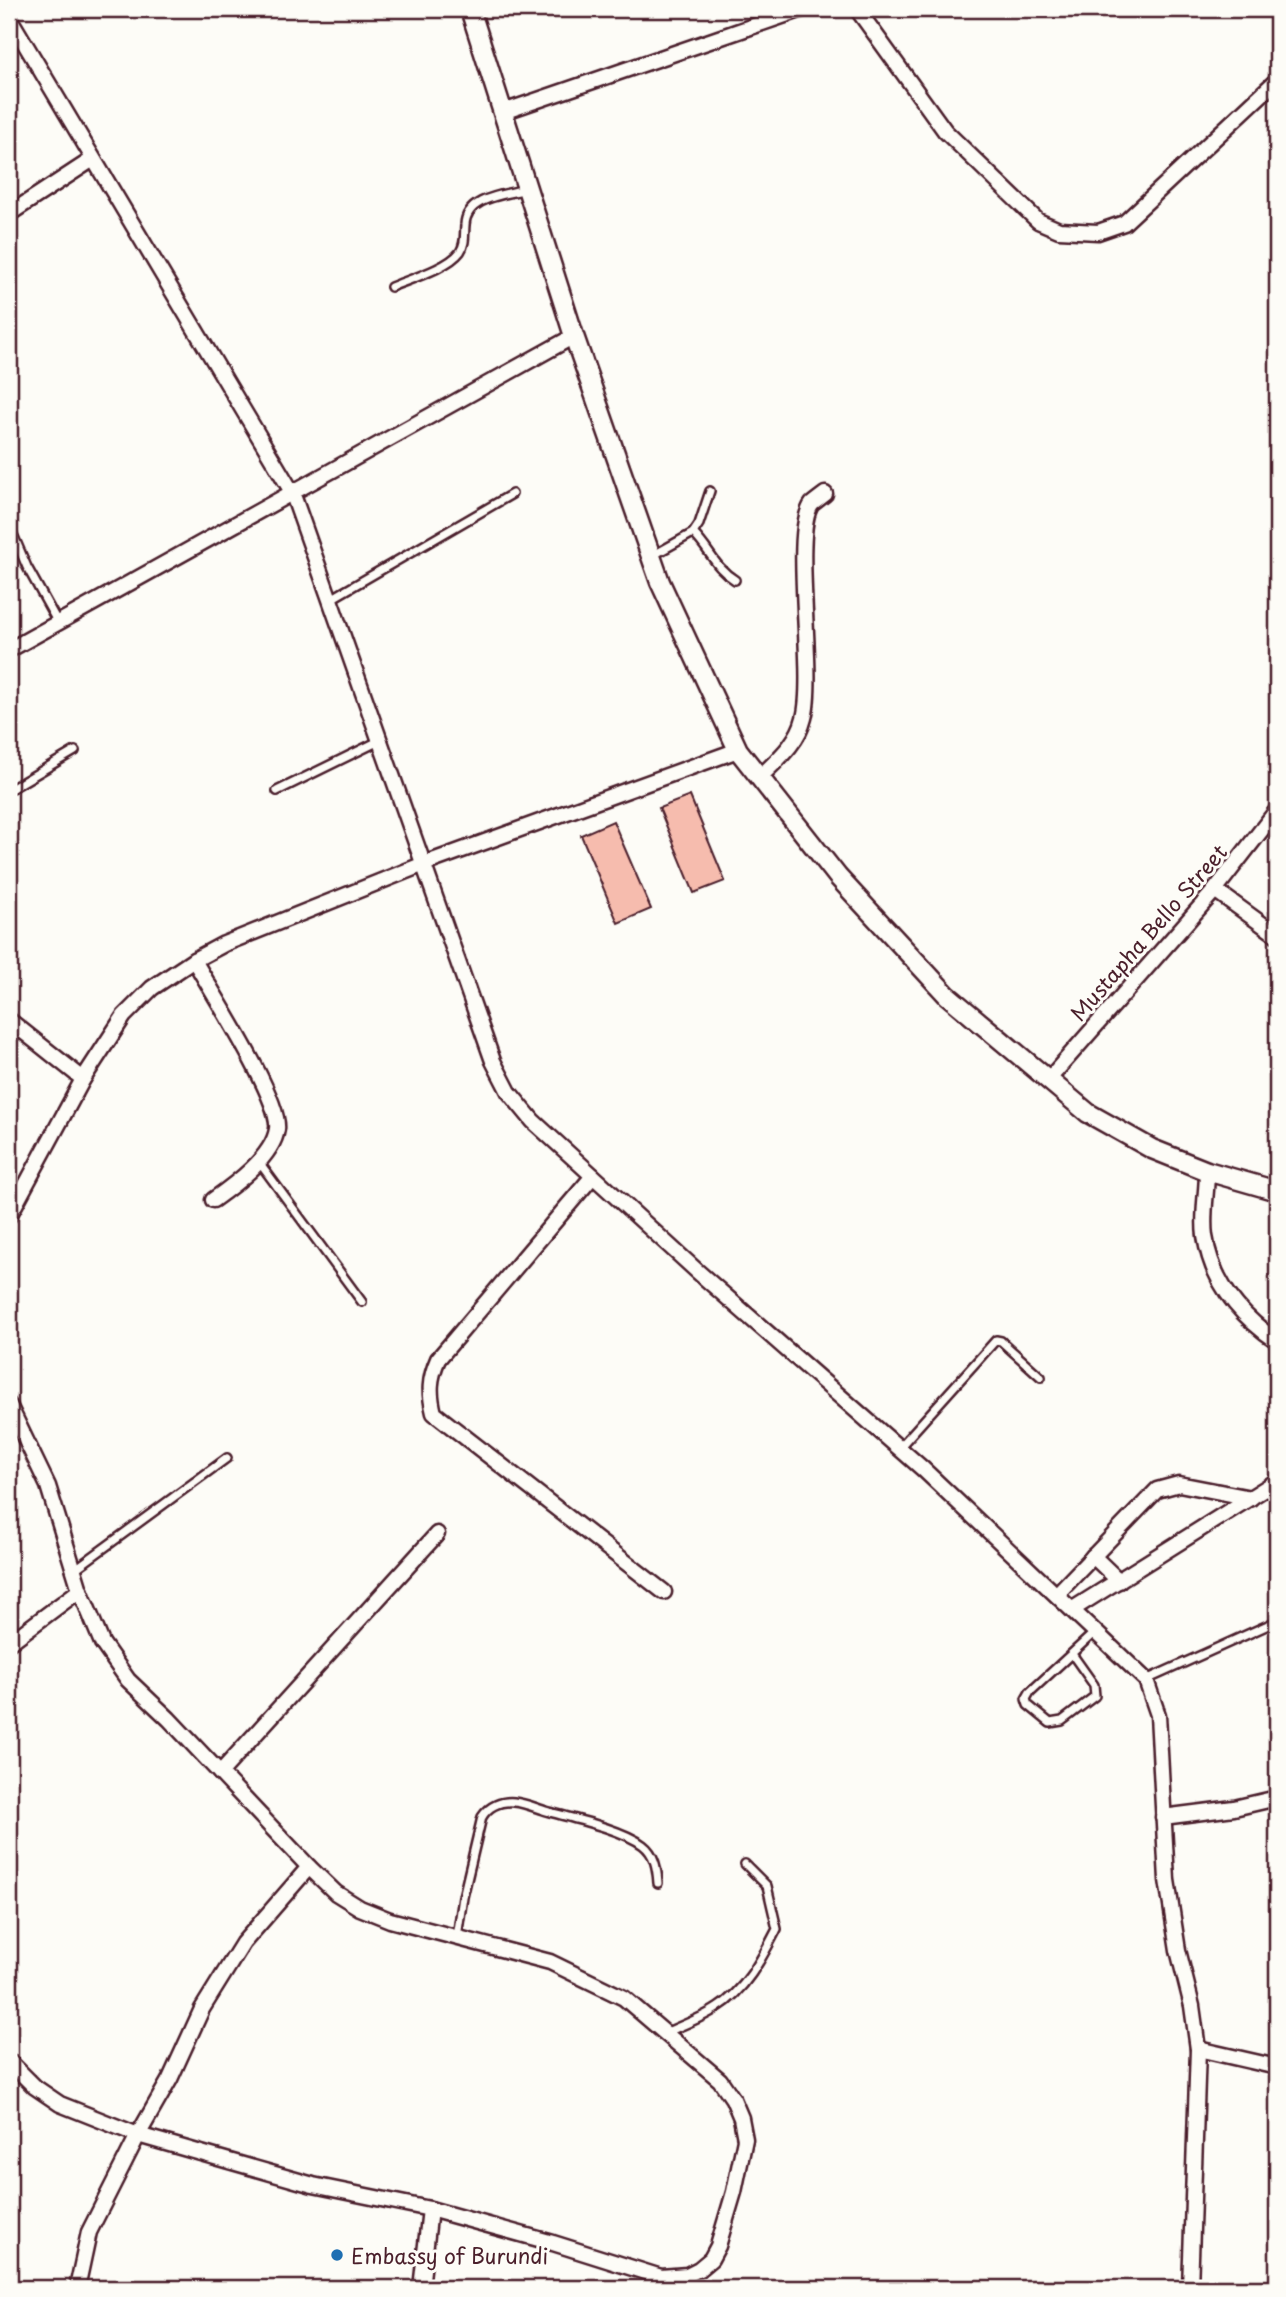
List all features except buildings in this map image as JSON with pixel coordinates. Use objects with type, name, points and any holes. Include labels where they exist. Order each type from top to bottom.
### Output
[{"type":"street","points":[[470,9],[574,336],[660,582],[738,750],[838,877],[947,995],[1088,1113],[1152,1149],[1208,1171],[1277,1191]]},
{"type":"street","points":[[503,112],[803,9]]},
{"type":"street","points":[[857,9],[944,131],[1038,221],[1059,230],[1098,232],[1124,223],[1277,80]]},
{"type":"street","points":[[9,18],[292,492],[493,1061],[509,1092],[533,1121],[697,1271],[898,1448],[1146,1680],[1158,1714],[1167,1880],[1198,2049],[1190,2288]]},
{"type":"street","points":[[9,214],[93,159]]},
{"type":"street","points":[[9,650],[574,336]]},
{"type":"street","points":[[760,777],[794,741],[804,718],[809,671],[804,526],[811,505],[825,494]]},
{"type":"street","points":[[9,1216],[83,1079],[124,1016],[152,988],[194,960],[224,944],[424,864],[738,750]]},
{"type":"street","name":"Mustapha Bello Street","points":[[1048,1080],[1215,890],[1277,810]]},
{"type":"street","points":[[1215,890],[1277,935]]},
{"type":"street","points":[[194,960],[253,1064],[274,1107],[277,1129],[268,1149],[241,1180],[213,1200]]},
{"type":"street","points":[[9,1020],[83,1079]]},
{"type":"street","points":[[1208,1171],[1205,1235],[1215,1270],[1231,1301],[1277,1341]]},
{"type":"street","points":[[593,1176],[438,1359],[432,1372],[429,1393],[434,1413],[664,1592]]},
{"type":"street","points":[[9,1405],[48,1486],[80,1590],[102,1643],[128,1680],[169,1719],[309,1867],[336,1893],[360,1908],[390,1920],[550,1962],[624,1998],[720,2080],[733,2099],[741,2118],[745,2139],[734,2192],[718,2246],[711,2259],[687,2275],[662,2277],[553,2242],[430,2209],[313,2185],[138,2135],[60,2104],[35,2087],[9,2061]]},
{"type":"street","points":[[1073,1609],[1277,1481]]},
{"type":"street","points":[[1056,1594],[1157,1490],[1167,1485],[1179,1484],[1251,1498]]},
{"type":"street","points":[[220,1773],[438,1534]]},
{"type":"street","points":[[1093,1556],[1119,1581]]},
{"type":"street","points":[[9,1643],[80,1590]]},
{"type":"street","points":[[1163,1816],[1234,1808],[1277,1798]]},
{"type":"street","points":[[77,2288],[89,2232],[170,2079],[202,2009],[243,1943],[309,1867]]},
{"type":"street","points":[[1198,2049],[1277,2067]]},
{"type":"street","points":[[421,2288],[430,2209]]},
{"type":"lane","points":[[391,287],[454,258],[462,249],[468,211],[473,206],[527,188]]},
{"type":"lane","points":[[651,556],[693,533],[699,524],[710,491]]},
{"type":"lane","points":[[331,599],[512,495]]},
{"type":"lane","points":[[9,525],[15,543],[58,623]]},
{"type":"lane","points":[[693,533],[707,547],[721,572],[735,580]]},
{"type":"lane","points":[[277,791],[380,740]]},
{"type":"lane","points":[[9,790],[75,751]]},
{"type":"lane","points":[[258,1161],[362,1302]]},
{"type":"lane","points":[[898,1448],[996,1340],[1001,1341],[1041,1377]]},
{"type":"lane","points":[[74,1570],[227,1458]]},
{"type":"lane","points":[[1146,1680],[1277,1621]]},
{"type":"lane","points":[[1072,1654],[1094,1685],[1095,1696],[1062,1721],[1050,1723],[1028,1704],[1030,1692],[1096,1631]]},
{"type":"lane","points":[[457,1938],[463,1897],[482,1817],[487,1809],[496,1805],[513,1802],[600,1826],[642,1844],[652,1854],[658,1883]]},
{"type":"lane","points":[[667,2032],[717,2008],[738,1991],[758,1965],[777,1929],[767,1886],[745,1864]]},
{"type":"place","name":"Embassy of Burundi","points":[[337,2255]]}]
